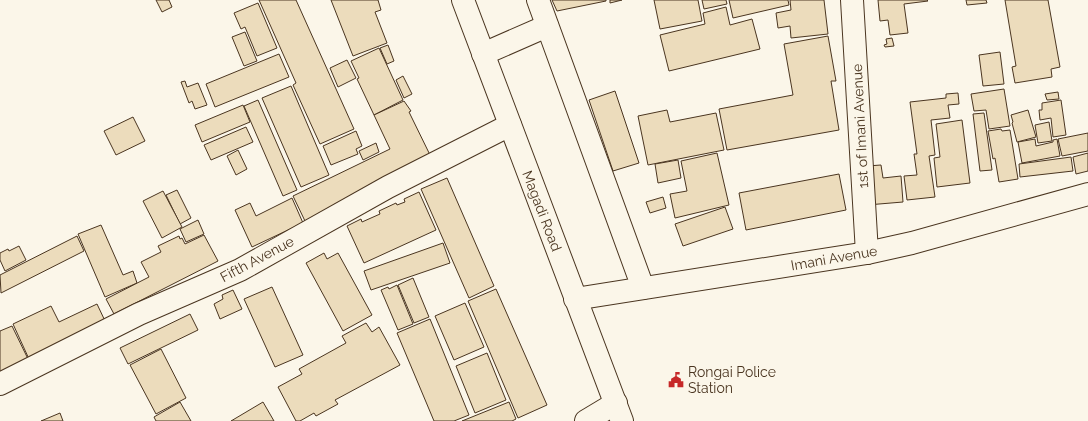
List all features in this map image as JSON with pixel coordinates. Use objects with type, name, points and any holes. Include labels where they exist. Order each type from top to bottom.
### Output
[{"type":"main road","name":"Magadi Road","points":[[463,0],[619,412]]},
{"type":"main road","points":[[538,0],[643,288]]},
{"type":"main road","name":"1st of Imani Avenue","points":[[852,0],[867,253]]},
{"type":"main road","points":[[483,54],[547,26]]},
{"type":"main road","name":"Fifth Avenue","points":[[0,384],[139,314],[240,270],[388,187],[510,126]]},
{"type":"main road","name":"Imani Avenue","points":[[575,299],[867,253],[912,243],[1088,194]]},
{"type":"main road","points":[[586,421],[619,412]]},
{"type":"building","points":[[156,0],[169,0],[172,7],[162,12]]},
{"type":"building","points":[[259,0],[296,0],[354,129],[320,144],[293,85],[296,83]]},
{"type":"building","points":[[331,0],[378,0],[381,10],[375,12],[387,43],[353,56]]},
{"type":"building","points":[[552,0],[606,0],[606,1],[557,11]]},
{"type":"building","points":[[610,0],[622,0],[610,3]]},
{"type":"building","points":[[654,0],[698,0],[702,21],[660,29]]},
{"type":"building","points":[[702,0],[726,0],[727,4],[704,9]]},
{"type":"building","points":[[729,0],[788,0],[789,5],[733,18]]},
{"type":"building","points":[[790,0],[824,0],[828,34],[791,38],[790,26],[778,28],[776,13],[791,10]]},
{"type":"building","points":[[878,0],[928,1],[904,4],[908,33],[890,35],[888,20],[880,21]]},
{"type":"building","points":[[966,0],[986,0],[987,3],[967,5]]},
{"type":"building","points":[[1005,0],[1048,0],[1060,67],[1051,69],[1052,77],[1015,83],[1012,67],[1016,66]]},
{"type":"building","points":[[258,3],[277,48],[257,56],[245,27],[241,29],[234,13]]},
{"type":"building","points":[[726,7],[730,25],[752,19],[760,49],[669,71],[660,35],[705,24],[703,13]]},
{"type":"building","points":[[245,32],[257,61],[244,66],[232,37]]},
{"type":"building","points":[[828,36],[836,81],[831,81],[839,130],[727,150],[719,109],[793,95],[784,44]]},
{"type":"building","points":[[892,38],[894,46],[885,47],[884,45],[887,44],[886,39]]},
{"type":"building","points":[[388,45],[394,61],[387,64],[380,48]]},
{"type":"building","points":[[379,48],[403,100],[374,115],[357,79],[359,78],[351,61]]},
{"type":"building","points":[[1000,52],[1004,84],[983,86],[979,55]]},
{"type":"building","points":[[279,54],[289,77],[215,107],[206,84]]},
{"type":"building","points":[[347,60],[356,78],[338,87],[330,68]]},
{"type":"building","points":[[403,76],[412,94],[404,98],[396,80]]},
{"type":"building","points":[[185,81],[187,87],[198,83],[207,105],[195,109],[192,101],[189,103],[181,82]]},
{"type":"building","points":[[291,86],[329,175],[301,187],[262,98]]},
{"type":"building","points":[[1004,89],[1010,126],[989,129],[986,110],[974,111],[971,94]]},
{"type":"building","points":[[615,91],[639,163],[613,171],[589,100]]},
{"type":"building","points":[[1058,92],[1059,99],[1047,100],[1045,94]]},
{"type":"building","points":[[958,93],[959,104],[948,105],[950,118],[931,120],[935,155],[929,156],[935,197],[907,200],[904,176],[917,175],[914,154],[917,154],[910,102],[946,98],[946,94]]},
{"type":"building","points":[[258,100],[297,190],[283,196],[244,106]]},
{"type":"building","points":[[1061,100],[1066,135],[1053,137],[1051,118],[1040,120],[1039,110],[1042,110],[1042,103]]},
{"type":"building","points":[[404,101],[411,111],[409,112],[432,159],[305,221],[293,196],[390,149],[374,115]]},
{"type":"building","points":[[243,105],[250,122],[202,142],[195,125]]},
{"type":"building","points":[[667,110],[670,122],[716,113],[724,150],[648,165],[638,116]]},
{"type":"building","points":[[1028,110],[1036,137],[1017,142],[1011,115]]},
{"type":"building","points":[[984,113],[992,170],[980,171],[973,114]]},
{"type":"building","points":[[133,117],[145,141],[116,155],[104,131]]},
{"type":"building","points":[[962,120],[970,183],[937,187],[934,158],[940,157],[936,124]]},
{"type":"building","points":[[1049,122],[1052,141],[1038,143],[1035,125]]},
{"type":"building","points":[[246,127],[253,142],[211,160],[204,145]]},
{"type":"building","points":[[1001,129],[1002,131],[1010,130],[1018,179],[999,182],[988,131]]},
{"type":"building","points":[[356,131],[362,146],[356,149],[358,154],[331,165],[323,146]]},
{"type":"building","points":[[1088,133],[1088,151],[1062,156],[1058,139]]},
{"type":"building","points":[[1035,139],[1036,146],[1053,142],[1053,140],[1057,139],[1060,156],[1022,163],[1018,142]]},
{"type":"building","points":[[376,143],[379,152],[363,160],[359,151]]},
{"type":"building","points":[[238,150],[247,169],[236,175],[227,156]]},
{"type":"building","points":[[717,153],[729,205],[675,218],[670,194],[687,191],[681,161]]},
{"type":"building","points":[[1088,153],[1088,171],[1076,174],[1073,157]]},
{"type":"building","points":[[1071,157],[1073,171],[1020,177],[1019,164]]},
{"type":"building","points":[[678,160],[681,178],[658,183],[655,164]]},
{"type":"building","points":[[881,165],[883,178],[901,176],[903,202],[867,205],[867,166]]},
{"type":"building","points":[[839,174],[846,210],[746,230],[739,193]]},
{"type":"building","points":[[447,178],[494,286],[469,298],[421,189]]},
{"type":"building","points":[[177,190],[191,218],[180,224],[166,195]]},
{"type":"building","points":[[163,191],[182,227],[162,238],[143,201]]},
{"type":"building","points":[[419,192],[436,230],[364,263],[347,226],[361,219],[362,222],[380,214],[379,211],[396,203],[397,205],[405,202],[404,199]]},
{"type":"building","points":[[663,197],[666,208],[650,213],[646,202]]},
{"type":"building","points":[[292,198],[303,223],[252,247],[235,210],[250,203],[256,216]]},
{"type":"building","points":[[725,207],[733,229],[683,246],[675,224]]},
{"type":"building","points":[[198,220],[204,234],[186,242],[180,229]]},
{"type":"building","points":[[101,225],[123,275],[133,271],[137,283],[105,297],[78,234]]},
{"type":"building","points":[[204,235],[218,261],[114,314],[106,299],[149,277],[141,262],[161,252],[158,246],[179,236],[185,244]]},
{"type":"building","points":[[77,236],[84,251],[1,293],[0,275]]},
{"type":"building","points":[[443,243],[450,263],[371,290],[364,271]]},
{"type":"building","points":[[19,246],[26,260],[5,271],[0,260],[0,253],[8,249],[9,251]]},
{"type":"building","points":[[324,253],[327,259],[338,253],[372,315],[343,331],[306,263]]},
{"type":"building","points":[[413,278],[429,317],[414,323],[398,285]]},
{"type":"building","points":[[397,285],[413,324],[398,330],[381,290],[388,287],[389,289]]},
{"type":"building","points":[[272,287],[303,355],[275,367],[244,299]]},
{"type":"building","points":[[496,289],[547,405],[518,418],[468,301]]},
{"type":"building","points":[[233,290],[242,309],[220,319],[214,304],[223,299],[222,295]]},
{"type":"building","points":[[465,303],[484,347],[454,360],[435,316]]},
{"type":"building","points":[[97,304],[106,323],[29,359],[13,324],[51,306],[59,322]]},
{"type":"building","points":[[190,314],[198,330],[128,364],[120,348]]},
{"type":"building","points":[[430,319],[469,415],[454,421],[434,421],[397,333]]},
{"type":"building","points":[[366,323],[372,332],[379,327],[400,365],[335,400],[338,404],[316,416],[314,413],[300,421],[296,421],[278,387],[302,374],[299,369],[346,343],[342,336]]},
{"type":"building","points":[[12,326],[29,361],[0,375],[0,331]]},
{"type":"building","points":[[161,349],[186,398],[156,414],[130,365]]},
{"type":"building","points":[[487,353],[506,400],[475,413],[456,366]]},
{"type":"building","points":[[180,402],[191,421],[156,421],[154,417]]},
{"type":"building","points":[[263,402],[274,421],[231,421]]},
{"type":"building","points":[[509,402],[516,419],[512,421],[462,421]]},
{"type":"building","points":[[60,413],[63,421],[41,421]]},
{"type":"place","name":"Rongai Police Station","points":[[676,380]]}]
